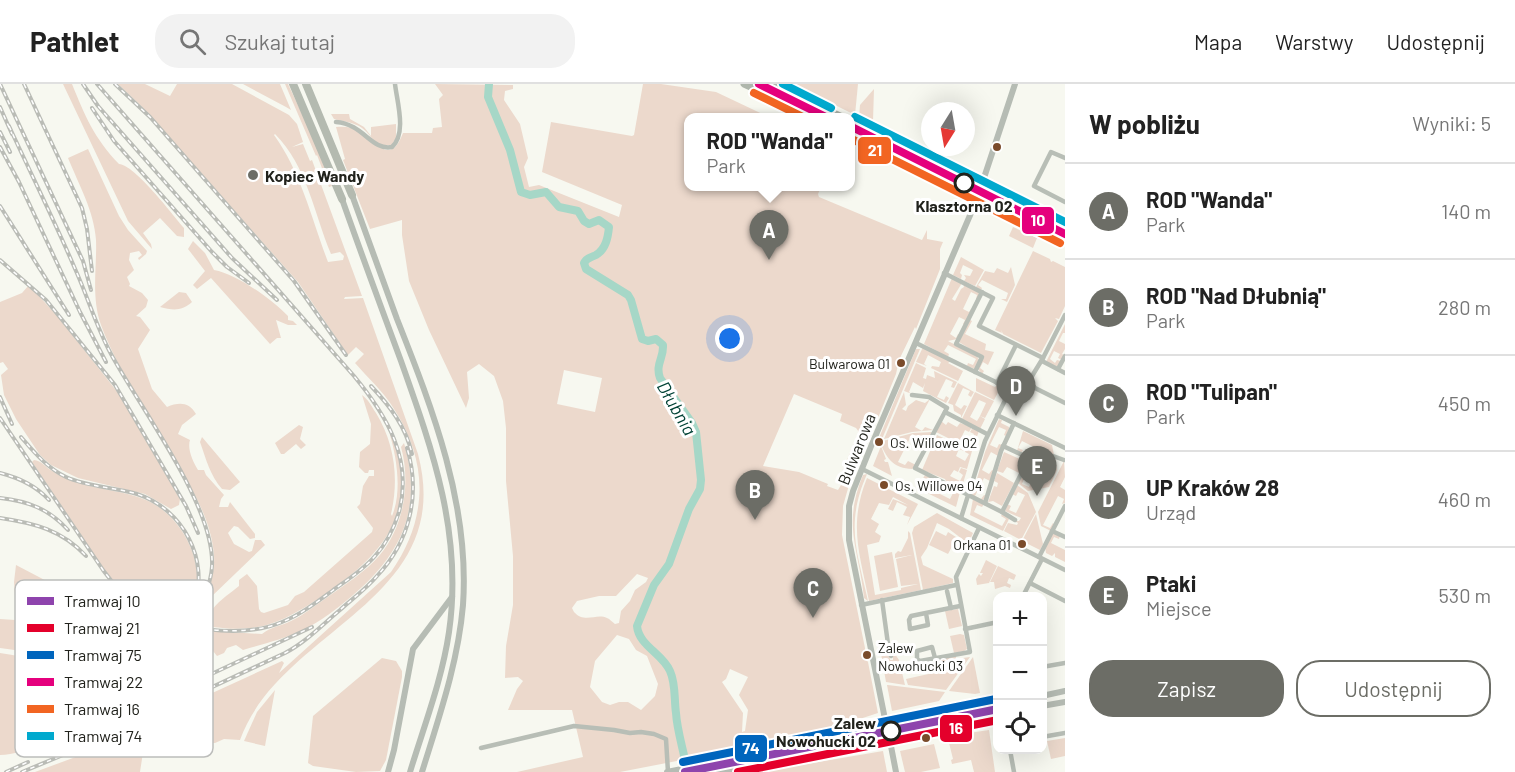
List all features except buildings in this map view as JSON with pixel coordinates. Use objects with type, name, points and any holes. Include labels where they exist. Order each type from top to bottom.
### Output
[{"type":"highway","points":[[293,84],[342,199]]},
{"type":"highway","points":[[306,84],[352,195]]},
{"type":"main road","points":[[744,84],[808,113]]},
{"type":"main road","points":[[774,84],[834,113]]},
{"type":"main road","points":[[855,124],[1065,229]]},
{"type":"main road","points":[[855,138],[1065,242]]},
{"type":"street","points":[[336,122],[357,127],[377,146],[393,147],[398,141],[401,130],[395,84]]},
{"type":"street","name":"Bulwarowa","points":[[886,724],[849,540],[848,525],[853,491],[977,199],[1015,84]]},
{"type":"street","points":[[1065,158],[1052,152],[1034,186],[1065,202]]},
{"type":"street","points":[[352,195],[428,403],[452,480],[462,533],[463,597],[458,645],[447,693],[422,772]]},
{"type":"street","points":[[342,199],[417,407],[439,476],[451,542],[452,597],[449,632],[441,672],[410,772]]},
{"type":"street","points":[[944,273],[993,298],[979,326],[1065,373]]},
{"type":"street","points":[[975,372],[982,357],[956,344],[982,292]]},
{"type":"street","points":[[1029,381],[1065,315]]},
{"type":"street","points":[[915,343],[1010,389]]},
{"type":"street","points":[[997,383],[1016,345]]},
{"type":"street","points":[[1058,369],[1065,356]]},
{"type":"street","points":[[961,518],[987,434],[1010,389],[1017,381],[1029,381],[1035,388],[1065,403]]},
{"type":"street","points":[[912,395],[929,397],[947,408],[915,468],[1015,520]]},
{"type":"street","points":[[945,412],[987,434]]},
{"type":"street","points":[[997,415],[1065,448]]},
{"type":"street","points":[[985,503],[1003,446],[1014,423]]},
{"type":"street","points":[[1003,446],[1035,460],[1053,456],[1065,459]]},
{"type":"street","points":[[1002,512],[1029,458]]},
{"type":"street","points":[[862,469],[1065,570]]},
{"type":"street","points":[[1026,592],[1065,506]]},
{"type":"street","points":[[935,658],[970,652],[956,585],[957,572],[979,528]]},
{"type":"street","points":[[1052,531],[1065,537]]},
{"type":"street","points":[[1030,583],[1065,601]]},
{"type":"street","points":[[861,605],[956,585]]},
{"type":"street","points":[[948,591],[951,608]]},
{"type":"street","points":[[388,772],[413,649],[452,597]]},
{"type":"street","points":[[882,600],[891,656]]},
{"type":"street","points":[[926,613],[928,625],[910,629],[910,617],[926,613],[960,606]]},
{"type":"street","points":[[965,629],[993,623]]},
{"type":"street","points":[[880,646],[888,644]]},
{"type":"street","points":[[1047,666],[1065,663]]},
{"type":"street","points":[[1047,695],[1065,692]]},
{"type":"street","points":[[1047,705],[1065,702]]},
{"type":"street","points":[[481,748],[574,726],[647,733],[666,739],[668,772],[909,719],[993,706]]},
{"type":"street","points":[[717,772],[818,752],[866,746],[993,716]]},
{"type":"street","points":[[909,719],[918,725],[918,731],[914,736]]},
{"type":"street","points":[[861,729],[857,739],[860,744],[866,746]]},
{"type":"street","points":[[1047,736],[1065,733]]},
{"type":"street","points":[[890,741],[896,772]]},
{"type":"street","points":[[1011,754],[1014,772]]},
{"type":"shaded area","points":[[63,84],[72,84],[86,117],[103,145],[119,164],[134,172],[153,191],[184,228],[184,237],[177,236],[160,218],[143,233],[152,249],[128,221]]},
{"type":"shaded area","points":[[118,84],[145,84],[170,96],[177,84],[232,84],[289,115],[297,124],[303,142],[292,147],[303,144],[310,161],[312,160],[362,296],[345,297],[344,299],[363,298],[418,454],[423,504],[412,545],[389,580],[359,611],[290,669],[261,702],[240,740],[224,739],[213,743],[213,693],[282,661],[284,663],[279,673],[391,572],[412,532],[417,511],[420,491],[418,470],[414,450],[405,429],[381,391],[355,363],[364,354],[356,347],[348,355],[298,282],[142,107]],"holes":[[[275,134],[295,160],[309,191],[331,254],[340,252],[344,256],[343,260],[328,262],[299,180]]]},
{"type":"shaded area","points":[[243,84],[280,84],[291,110],[286,107]]},
{"type":"shaded area","points":[[285,84],[288,84],[311,133],[332,186],[329,187]]},
{"type":"shaded area","points":[[435,84],[513,85],[513,89],[505,91],[504,100],[520,124],[528,158],[524,167],[529,187],[539,185],[619,217],[622,205],[542,172],[551,122],[632,136],[643,84],[661,84],[716,92],[761,113],[684,113],[684,191],[819,191],[819,197],[922,240],[927,230],[927,239],[943,242],[940,249],[940,269],[916,329],[915,327],[899,360],[896,374],[878,418],[866,436],[865,449],[853,471],[843,506],[842,535],[865,648],[865,658],[868,662],[878,713],[811,735],[620,772],[517,772],[583,757],[572,710],[508,710],[523,681],[518,677],[505,678],[506,646],[513,605],[513,556],[506,481],[506,428],[503,401],[494,376],[479,364],[467,372],[469,398],[466,408],[429,330],[409,281],[402,220],[370,229],[343,160],[345,159],[336,127],[360,131],[377,145],[388,150],[398,143],[403,133],[432,133],[433,128],[442,127],[439,99],[443,95]],"holes":[[[564,370],[602,378],[595,412],[557,404]],[[794,394],[842,414],[840,421],[856,428],[859,432],[837,483],[841,485],[838,490],[799,472],[763,466]],[[637,574],[648,578],[635,590],[630,601],[621,611],[619,623],[615,624],[603,617],[586,618],[574,612],[572,608],[577,601],[599,596],[616,596]],[[617,635],[629,639],[636,650],[647,656],[658,684],[655,696],[641,710],[628,702],[610,705],[602,702],[590,687],[595,661]],[[730,669],[748,677],[739,695],[748,710],[745,731],[742,732],[743,713],[722,682],[726,679]]]},
{"type":"shaded area","points":[[793,84],[858,84],[855,115]]},
{"type":"shaded area","points":[[874,89],[873,121],[921,144],[921,147],[859,117],[860,105]]},
{"type":"shaded area","points":[[331,114],[349,114],[350,119],[364,127],[371,136],[371,127],[396,124],[396,138],[392,145],[380,144],[376,142],[364,129],[334,119]]},
{"type":"shaded area","points":[[88,149],[119,216],[147,251],[139,260],[138,258],[142,255],[139,251],[130,253],[129,260],[134,270],[127,277],[129,286],[142,293],[148,300],[146,307],[136,316],[140,317],[150,330],[138,349],[152,389],[167,407],[183,404],[190,407],[196,414],[182,425],[178,434],[190,440],[192,459],[198,470],[204,470],[224,495],[219,507],[228,507],[230,502],[255,534],[255,538],[250,539],[234,526],[228,533],[234,544],[249,552],[252,551],[255,540],[261,540],[265,545],[213,595],[213,580],[211,580],[213,544],[202,511],[192,489],[117,362],[101,325],[95,293],[95,229],[68,158]]},
{"type":"shaded area","points":[[938,156],[944,156],[979,176]]},
{"type":"shaded area","points":[[1013,227],[1037,238],[1033,248],[1009,236]]},
{"type":"shaded area","points":[[193,241],[205,253],[214,270],[233,276],[253,288],[281,309],[288,316],[288,320],[297,325],[288,325],[276,320],[281,338],[277,338],[270,344],[211,278],[197,289],[193,285],[205,271],[188,249]]},
{"type":"shaded area","points":[[1033,251],[1065,267],[1065,306],[1059,319],[1055,318],[1058,321],[1041,353],[1003,334],[1001,330],[1002,333],[995,330]]},
{"type":"shaded area","points":[[961,257],[984,270],[975,286],[964,281],[966,278],[964,275],[970,276],[973,270],[963,265],[960,273],[961,279],[953,275]]},
{"type":"shaded area","points":[[1011,267],[1015,285],[1007,302],[1001,299],[1006,299],[1008,293],[982,280],[978,285],[982,288],[981,290],[976,287],[985,271],[994,273],[997,268],[1008,273]]},
{"type":"shaded area","points":[[952,278],[962,283],[952,299],[955,301],[964,287],[963,283],[980,292],[978,300],[977,295],[971,292],[963,309],[969,312],[973,310],[965,325],[963,324],[965,320],[959,317],[950,334],[956,338],[958,334],[960,335],[957,339],[948,341],[977,356],[979,360],[975,369],[967,366],[968,363],[973,365],[976,359],[948,345],[944,351],[949,354],[948,357],[924,344]]},
{"type":"shaded area","points":[[29,285],[58,317],[119,394],[180,499],[179,505],[171,509],[145,494],[78,478],[51,465],[40,455],[16,419],[4,395],[1,375],[8,369],[3,362],[0,363],[0,302],[22,293]]},
{"type":"shaded area","points":[[179,292],[186,293],[192,302],[176,309],[160,307]]},
{"type":"shaded area","points":[[970,320],[972,321],[965,334],[986,344],[985,350],[994,352],[988,365],[983,362],[980,368],[984,371],[982,374],[978,369],[983,357],[959,342]]},
{"type":"shaded area","points":[[1065,324],[1065,333],[1059,341],[1065,344],[1062,360],[1058,358],[1060,354],[1054,351],[1050,359],[1055,363],[1057,360],[1061,361],[1058,367],[1046,362]]},
{"type":"shaded area","points":[[923,347],[951,361],[948,363],[963,371],[958,381],[931,368],[932,366],[939,367],[941,362],[928,355],[924,364],[927,366],[916,362]]},
{"type":"shaded area","points":[[916,349],[920,349],[882,439],[879,438]]},
{"type":"shaded area","points":[[916,363],[926,368],[923,378],[926,379],[927,375],[935,378],[934,371],[957,382],[954,388],[951,387],[953,382],[946,379],[937,397],[944,400],[946,396],[949,398],[946,403],[923,391],[925,383],[923,388],[913,382],[909,392],[912,394],[904,391]]},
{"type":"shaded area","points":[[976,378],[995,387],[997,385],[1001,387],[994,400],[976,391]]},
{"type":"shaded area","points":[[958,383],[974,392],[971,397],[968,395],[970,391],[963,388],[955,405],[961,409],[964,405],[967,406],[961,418],[961,415],[954,411],[953,405],[948,403]]},
{"type":"shaded area","points":[[904,392],[906,405],[902,409],[906,411],[908,406],[916,400],[925,403],[930,399],[915,427],[922,431],[925,427],[933,430],[912,432],[884,439]]},
{"type":"shaded area","points":[[975,392],[994,401],[985,418],[980,416],[985,419],[980,429],[962,419]],"holes":[[[979,400],[986,403],[977,421],[970,417]]]},
{"type":"shaded area","points":[[362,395],[370,403],[382,425],[394,462],[395,488],[392,516],[398,486],[395,454],[390,435],[393,435],[400,462],[402,486],[399,507],[392,527],[381,545],[348,577],[327,593],[284,619],[271,624],[242,629],[213,627],[213,609],[239,586],[239,580],[247,574],[257,586],[261,612],[288,605],[295,596],[304,592],[372,532],[373,528],[357,507],[360,504],[363,486],[369,476],[374,476],[374,470],[365,473],[359,467],[360,452],[370,444],[371,424]]},
{"type":"shaded area","points":[[999,419],[1002,420],[1001,423],[1009,427],[1009,430],[1006,436],[1004,435],[1006,430],[999,427],[990,445],[997,448],[999,444],[1002,445],[998,456],[991,452],[982,470],[989,474],[992,470],[994,471],[990,481],[984,478],[975,496],[981,499],[984,495],[987,496],[982,501],[972,495],[985,452]]},
{"type":"shaded area","points":[[941,421],[946,425],[948,422],[957,427],[960,423],[972,427],[969,432],[965,430],[962,436],[971,441],[974,434],[970,432],[973,427],[979,431],[972,450],[936,432]]},
{"type":"shaded area","points":[[299,425],[303,427],[300,439],[306,445],[301,449],[296,444],[281,454],[275,443]]},
{"type":"shaded area","points":[[1023,431],[1052,445],[1054,455],[1045,451],[1044,455],[1047,457],[1037,457],[1040,450],[1022,441],[1018,448],[1023,450],[1021,453],[1017,451]]},
{"type":"shaded area","points":[[932,432],[925,446],[917,442],[919,437],[912,434],[898,462],[905,465],[908,461],[916,465],[912,469],[892,462],[881,445],[883,441],[913,433]]},
{"type":"shaded area","points":[[937,435],[965,448],[964,451],[959,449],[956,456],[965,461],[969,454],[965,452],[966,448],[972,451],[967,469],[960,467],[958,472],[954,470],[950,476],[960,481],[963,475],[959,472],[961,468],[967,470],[961,490],[947,483],[945,479],[922,470]]},
{"type":"shaded area","points":[[202,437],[240,482],[230,490],[222,489],[214,478],[200,442]]},
{"type":"shaded area","points":[[404,443],[409,467],[411,488],[409,509],[404,528],[384,564],[352,596],[316,623],[281,639],[243,650],[236,645],[227,648],[224,653],[217,656],[213,651],[213,631],[262,634],[306,613],[374,562],[388,544],[400,518],[405,490],[401,447]]},
{"type":"shaded area","points":[[881,446],[886,459],[884,460],[888,462],[892,476],[873,466]]},
{"type":"shaded area","points":[[1004,452],[1022,460],[1025,459],[1019,473],[1007,467],[1003,473],[997,471]]},
{"type":"shaded area","points":[[1055,457],[1057,470],[1049,487],[1028,491],[1018,483],[1020,477],[1024,479],[1022,484],[1029,487],[1038,469],[1031,465],[1029,470],[1025,468],[1029,461],[1045,459],[1042,463],[1045,464],[1047,459]]},
{"type":"shaded area","points":[[34,460],[41,462],[52,471],[71,480],[146,500],[161,509],[175,521],[185,536],[193,553],[197,580],[113,580],[32,462]]},
{"type":"shaded area","points":[[1064,461],[1065,477],[1060,487],[1065,490],[1065,503],[1062,504],[1064,499],[1058,496],[1043,525],[1050,528],[1053,523],[1051,531],[1041,526],[1038,512]]},
{"type":"shaded area","points":[[997,473],[1014,483],[1002,506],[993,501],[988,502],[994,486],[997,487],[998,483],[994,481]]},
{"type":"shaded area","points":[[867,474],[856,508],[855,538],[868,601],[864,598],[854,537],[853,523],[857,493],[863,475]]},
{"type":"shaded area","points":[[925,475],[936,480],[932,490],[950,499],[953,493],[950,491],[951,487],[960,492],[956,507],[923,491],[927,484],[922,480]]},
{"type":"shaded area","points":[[867,478],[918,504],[907,525],[910,517],[903,515],[907,507],[897,502],[893,511],[888,509],[893,499],[908,505],[893,497],[889,505],[879,503],[871,519],[879,524],[875,532],[881,536],[879,542],[867,545],[875,595],[918,584],[901,586],[896,559],[912,555],[895,558],[895,554],[898,551],[901,552],[908,538],[908,531],[921,590],[869,601],[859,554],[857,525],[861,495]]},
{"type":"shaded area","points":[[1017,485],[1028,493],[1036,512],[1021,540],[1004,531],[1008,523],[1017,525],[1015,521],[1021,518],[1005,511],[1007,504],[1011,506],[1009,510],[1016,513],[1025,495],[1018,492],[1016,496],[1012,494]]},
{"type":"shaded area","points":[[973,499],[984,504],[982,507],[977,505],[974,512],[1002,526],[1006,519],[1001,516],[1003,513],[1009,519],[1003,531],[970,515]]},
{"type":"shaded area","points":[[937,513],[973,533],[969,542],[966,542],[937,523],[921,557],[923,565],[953,579],[953,583],[923,590],[912,533],[914,527]]},
{"type":"shaded area","points":[[1036,514],[1043,544],[1040,550],[1022,541]]},
{"type":"shaded area","points":[[936,531],[946,536],[948,532],[964,542],[956,539],[948,554],[929,545]]},
{"type":"shaded area","points":[[1053,533],[1060,536],[1059,539],[1054,537],[1051,543],[1065,550],[1065,562],[1055,557],[1055,553],[1052,556],[1046,553],[1045,547]]},
{"type":"shaded area","points":[[892,552],[898,587],[880,591],[874,556]]},
{"type":"shaded area","points":[[986,560],[997,566],[989,583],[977,585],[976,579],[979,574],[981,576],[983,573],[980,573]]},
{"type":"shaded area","points":[[16,565],[45,580],[15,580],[15,595],[14,582]]},
{"type":"shaded area","points":[[998,566],[1016,575],[1014,580],[1009,578],[1007,583],[1011,585],[1010,588],[1005,586],[995,589],[994,582],[990,582]]},
{"type":"shaded area","points":[[958,609],[962,626],[949,629],[945,611]]},
{"type":"shaded area","points":[[0,619],[15,620],[15,650],[0,648]]},
{"type":"shaded area","points":[[964,635],[967,649],[954,653],[950,636]]},
{"type":"shaded area","points":[[880,648],[886,654],[889,653],[890,660],[893,660],[895,654],[899,660],[905,685],[886,682]]},
{"type":"shaded area","points":[[0,653],[15,656],[15,753],[0,755]]},
{"type":"shaded area","points":[[956,656],[956,659],[970,657],[946,690],[908,685],[906,679],[951,669],[949,660],[937,663],[937,660]]},
{"type":"shaded area","points":[[973,657],[980,693],[949,691]]},
{"type":"shaded area","points":[[382,658],[396,661],[402,671],[402,677],[386,760],[380,771],[356,772],[313,766],[308,763],[313,716]]},
{"type":"shaded area","points":[[887,685],[945,692],[939,701],[892,711]]},
{"type":"shaded area","points":[[275,690],[265,746],[244,741],[257,712]]},
{"type":"shaded area","points":[[881,719],[878,723],[811,739],[877,722]]},
{"type":"shaded area","points":[[869,720],[870,722],[766,748],[811,739],[747,753],[746,750],[812,736]]},
{"type":"shaded area","points":[[989,730],[995,772],[974,772],[971,760],[952,764],[948,739]]},
{"type":"shaded area","points":[[1065,738],[1065,756],[1051,759],[1047,741]]},
{"type":"shaded area","points":[[934,744],[940,768],[921,772],[905,772],[900,751]]},
{"type":"shaded area","points":[[883,751],[887,772],[760,772]]},
{"type":"shaded area","points":[[76,757],[142,757],[140,772],[35,772]]},
{"type":"waterway","name":"Dłubnia","points":[[489,84],[488,97],[510,150],[521,192],[530,195],[546,192],[559,207],[578,211],[584,221],[589,224],[599,220],[609,227],[604,246],[596,255],[585,261],[586,269],[628,295],[642,339],[648,341],[656,339],[663,345],[658,369],[660,378],[696,432],[700,489],[689,509],[669,564],[654,585],[637,626],[642,639],[662,659],[672,676],[677,725],[685,760]]},
{"type":"railway","points":[[0,84],[83,261],[91,290]]},
{"type":"railway","points":[[24,84],[82,208],[92,271]]},
{"type":"railway","points":[[83,84],[98,106],[232,258],[277,300]]},
{"type":"railway","points":[[97,84],[354,376],[377,407],[400,456],[403,474],[399,512],[386,541],[370,561],[314,604],[282,622],[248,630],[213,630]]},
{"type":"railway","points":[[115,84],[150,117],[294,281],[346,355]]},
{"type":"railway","points":[[0,107],[12,134]]},
{"type":"railway","points":[[92,108],[114,141],[212,252],[227,267],[249,283]]},
{"type":"railway","points":[[9,126],[68,253],[106,344],[174,458],[202,515],[210,542],[212,566],[210,580]]},
{"type":"railway","points":[[0,132],[10,152]]},
{"type":"railway","points":[[0,147],[106,362]]},
{"type":"railway","points":[[0,206],[69,315]]},
{"type":"railway","points":[[0,260],[46,300],[115,385],[186,506],[198,533]]},
{"type":"railway","points":[[371,386],[396,417],[406,435],[412,454]]},
{"type":"railway","points":[[0,397],[12,424]]},
{"type":"railway","points":[[0,418],[111,580]]},
{"type":"railway","points":[[21,437],[47,464],[66,477],[83,483],[137,494],[168,511],[189,538],[195,554],[198,580]]},
{"type":"railway","points":[[213,687],[300,644],[373,581],[398,548],[410,516],[413,482],[407,448]]},
{"type":"railway","points":[[0,473],[26,483],[49,500]]},
{"type":"railway","points":[[0,498],[20,501],[46,511],[68,530]]},
{"type":"railway","points":[[0,518],[47,529],[67,540],[86,556]]},
{"type":"railway","points":[[213,673],[312,627]]},
{"type":"railway","points":[[22,772],[58,757]]},
{"type":"railway","points":[[6,772],[28,762]]},
{"type":"tram line","name":"10","points":[[759,84],[818,113]]},
{"type":"tram line","name":"75","points":[[783,84],[831,108]]},
{"type":"tram line","name":"21","points":[[754,93],[795,113]]},
{"type":"tram line","name":"75","points":[[855,117],[1065,222]]},
{"type":"tram line","name":"10","points":[[855,129],[1065,234]]},
{"type":"tram line","name":"21","points":[[855,140],[1060,243]]},
{"type":"tram line","name":"74","points":[[683,762],[993,700]]},
{"type":"tram line","name":"22","points":[[685,772],[993,710]]},
{"type":"tram line","name":"16","points":[[738,772],[993,721]]},
{"type":"place","name":"Kopiec Wandy","points":[[253,175]]},
{"type":"place","name":"Klasztorna 02","points":[[964,183]]},
{"type":"place","name":"ROD \"Wanda\"","points":[[769,260]]},
{"type":"place","name":"Bulwarowa 01","points":[[901,363]]},
{"type":"place","name":"UP Kraków 28","points":[[1016,416]]},
{"type":"place","name":"Os. Willowe 02","points":[[879,442]]},
{"type":"place","name":"Os. Willowe 04","points":[[884,485]]},
{"type":"place","name":"Ptaki","points":[[1037,496]]},
{"type":"place","name":"ROD \"Nad Dłubnią\"","points":[[755,520]]},
{"type":"place","name":"Orkana 01","points":[[1022,544]]},
{"type":"place","name":"ROD \"Tulipan\"","points":[[813,618]]},
{"type":"place","name":"Zalew Nowohucki 03","points":[[867,655]]},
{"type":"place","name":"Zalew Nowohucki 02","points":[[891,731]]}]
